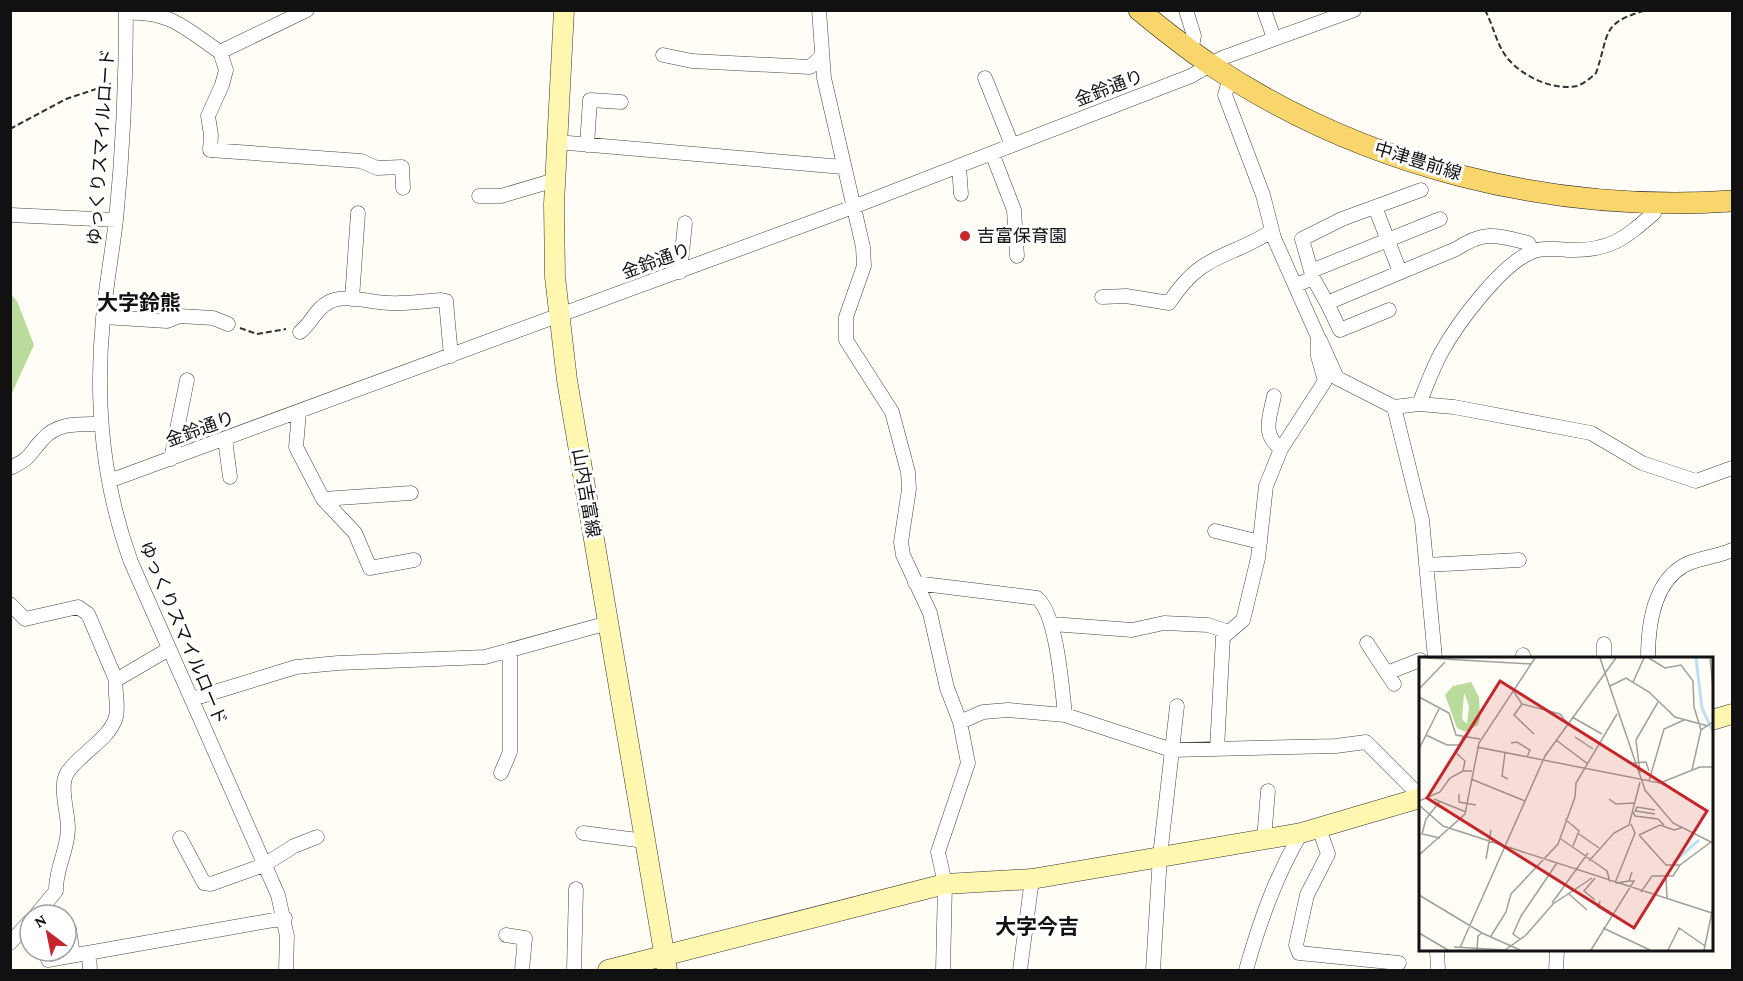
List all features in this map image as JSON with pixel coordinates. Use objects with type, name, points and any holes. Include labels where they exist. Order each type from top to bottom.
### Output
[{"type":"main road","name":"山内吉富線","points":[[564,10],[555,180],[555,277],[559,316],[567,380],[666,963]]},
{"type":"main road","name":"中津豊前線","points":[[1139,10],[1191,51],[1230,77],[1351,139],[1408,161],[1522,190],[1584,200],[1653,203],[1732,201]]},
{"type":"main road","points":[[1713,720],[1732,714]]},
{"type":"main road","points":[[608,970],[666,963],[945,884],[1032,879],[1310,831],[1419,797]]},
{"type":"street","points":[[220,52],[307,10]]},
{"type":"street","points":[[819,10],[821,57],[843,168],[863,247],[864,266],[846,317],[846,340],[892,412],[908,472],[909,489],[902,542],[915,583],[930,613],[947,688],[960,722],[968,763],[938,852],[945,884],[943,970]]},
{"type":"street","points":[[1186,10],[1194,36],[1191,51]]},
{"type":"street","points":[[1264,10],[1274,38]]},
{"type":"street","name":"金鈴通り","points":[[109,481],[853,207],[1191,76],[1274,38],[1354,10]]},
{"type":"street","points":[[126,12],[144,12],[169,17],[220,52],[226,70],[208,116],[211,135],[210,150],[361,161],[377,168],[402,167],[403,188]]},
{"type":"street","name":"ゆっくりスマイルロード","points":[[126,12],[126,79],[116,220],[103,317],[101,424],[109,481],[131,562],[285,918],[286,970]]},
{"type":"street","points":[[663,55],[692,61],[810,67],[821,57]]},
{"type":"street","points":[[1230,77],[1225,95],[1263,195],[1272,231],[1337,378],[1394,407],[1419,404],[1454,407],[1591,433],[1642,463],[1695,481],[1732,468]]},
{"type":"street","points":[[985,78],[1012,146]]},
{"type":"street","points":[[586,145],[591,100],[621,102]]},
{"type":"street","points":[[557,142],[843,168]]},
{"type":"street","points":[[992,153],[1014,210],[1017,256]]},
{"type":"street","points":[[959,166],[961,194]]},
{"type":"street","points":[[479,196],[501,196],[555,180]]},
{"type":"street","points":[[1389,310],[1340,330],[1312,274],[1302,239],[1421,190]]},
{"type":"street","points":[[1419,404],[1441,353],[1455,331],[1477,302],[1509,267],[1533,251],[1593,250],[1615,244],[1654,213],[1653,203]]},
{"type":"street","points":[[1376,207],[1400,272]]},
{"type":"street","points":[[352,299],[358,213]]},
{"type":"street","points":[[11,215],[116,220]]},
{"type":"street","points":[[1296,285],[1312,274],[1440,219]]},
{"type":"street","points":[[680,272],[685,223]]},
{"type":"street","points":[[1102,297],[1126,296],[1168,303],[1182,283],[1210,259],[1253,242],[1272,231]]},
{"type":"street","points":[[1327,303],[1456,249],[1475,237],[1493,234],[1528,243],[1533,251]]},
{"type":"street","points":[[300,332],[322,306],[331,301],[352,299],[389,303],[446,301],[451,356]]},
{"type":"street","points":[[103,317],[167,321],[180,316],[213,318],[228,324]]},
{"type":"street","points":[[1217,749],[1223,637],[1243,620],[1260,542],[1266,486],[1281,448],[1325,381],[1318,356],[1318,337]]},
{"type":"street","points":[[171,459],[187,380]]},
{"type":"street","points":[[1274,396],[1267,428],[1271,441],[1281,448]]},
{"type":"street","points":[[1394,407],[1416,490],[1426,565],[1429,657]]},
{"type":"street","points":[[299,412],[296,447],[323,499],[355,533],[370,568],[414,560]]},
{"type":"street","points":[[10,468],[29,459],[42,439],[56,428],[72,424],[101,424]]},
{"type":"street","points":[[225,439],[230,477]]},
{"type":"street","points":[[323,499],[411,493]]},
{"type":"street","points":[[1215,531],[1260,542]]},
{"type":"street","points":[[1648,657],[1655,601],[1670,578],[1684,565],[1717,557],[1732,550]]},
{"type":"street","points":[[1426,565],[1519,560]]},
{"type":"street","points":[[915,583],[1038,598],[1045,604],[1052,624],[1065,715]]},
{"type":"street","points":[[10,604],[25,619],[78,607],[88,614],[116,680],[116,719],[97,744],[67,773],[64,784],[68,829],[65,854],[56,880],[56,891],[46,903]]},
{"type":"street","points":[[192,699],[297,667],[338,663],[485,657],[608,623]]},
{"type":"street","points":[[1052,624],[1132,630],[1164,623],[1208,625],[1230,632]]},
{"type":"street","points":[[1367,644],[1391,679],[1419,664]]},
{"type":"street","points":[[1604,644],[1604,657]]},
{"type":"street","points":[[116,680],[169,649]]},
{"type":"street","points":[[501,773],[510,752],[510,650]]},
{"type":"street","points":[[1153,970],[1160,856],[1178,706]]},
{"type":"street","points":[[960,722],[983,712],[1008,710],[1065,715],[1172,750],[1336,746],[1366,742],[1419,796]]},
{"type":"street","points":[[1264,839],[1269,791]]},
{"type":"street","points":[[1246,970],[1279,872],[1310,831],[1328,854],[1307,895],[1296,945],[1299,952],[1399,963]]},
{"type":"street","points":[[583,833],[645,842]]},
{"type":"street","points":[[180,838],[204,883],[211,884],[264,865],[294,846],[317,837]]},
{"type":"street","points":[[1020,970],[1032,879]]},
{"type":"street","points":[[574,970],[576,889]]},
{"type":"street","points":[[78,954],[285,918]]},
{"type":"street","points":[[506,935],[525,938],[522,970]]},
{"type":"street","points":[[1437,951],[1438,970]]},
{"type":"street","points":[[1556,970],[1557,951]]},
{"type":"street","points":[[89,952],[90,970]]},
{"type":"path","points":[[1485,10],[1499,44],[1516,66],[1528,76],[1552,85],[1576,86],[1596,73],[1606,35],[1613,24],[1623,17],[1647,10]]},
{"type":"path","points":[[10,129],[66,99],[126,79]]},
{"type":"path","points":[[228,324],[257,334],[284,329],[300,332]]},
{"type":"green space","points":[[10,293],[17,301],[34,345],[11,395]]},
{"type":"place","name":"吉富保育園","points":[[965,236]]},
{"type":"district","name":"大字鈴熊","points":[[139,303]]},
{"type":"district","name":"大字今吉","points":[[1037,927]]}]
